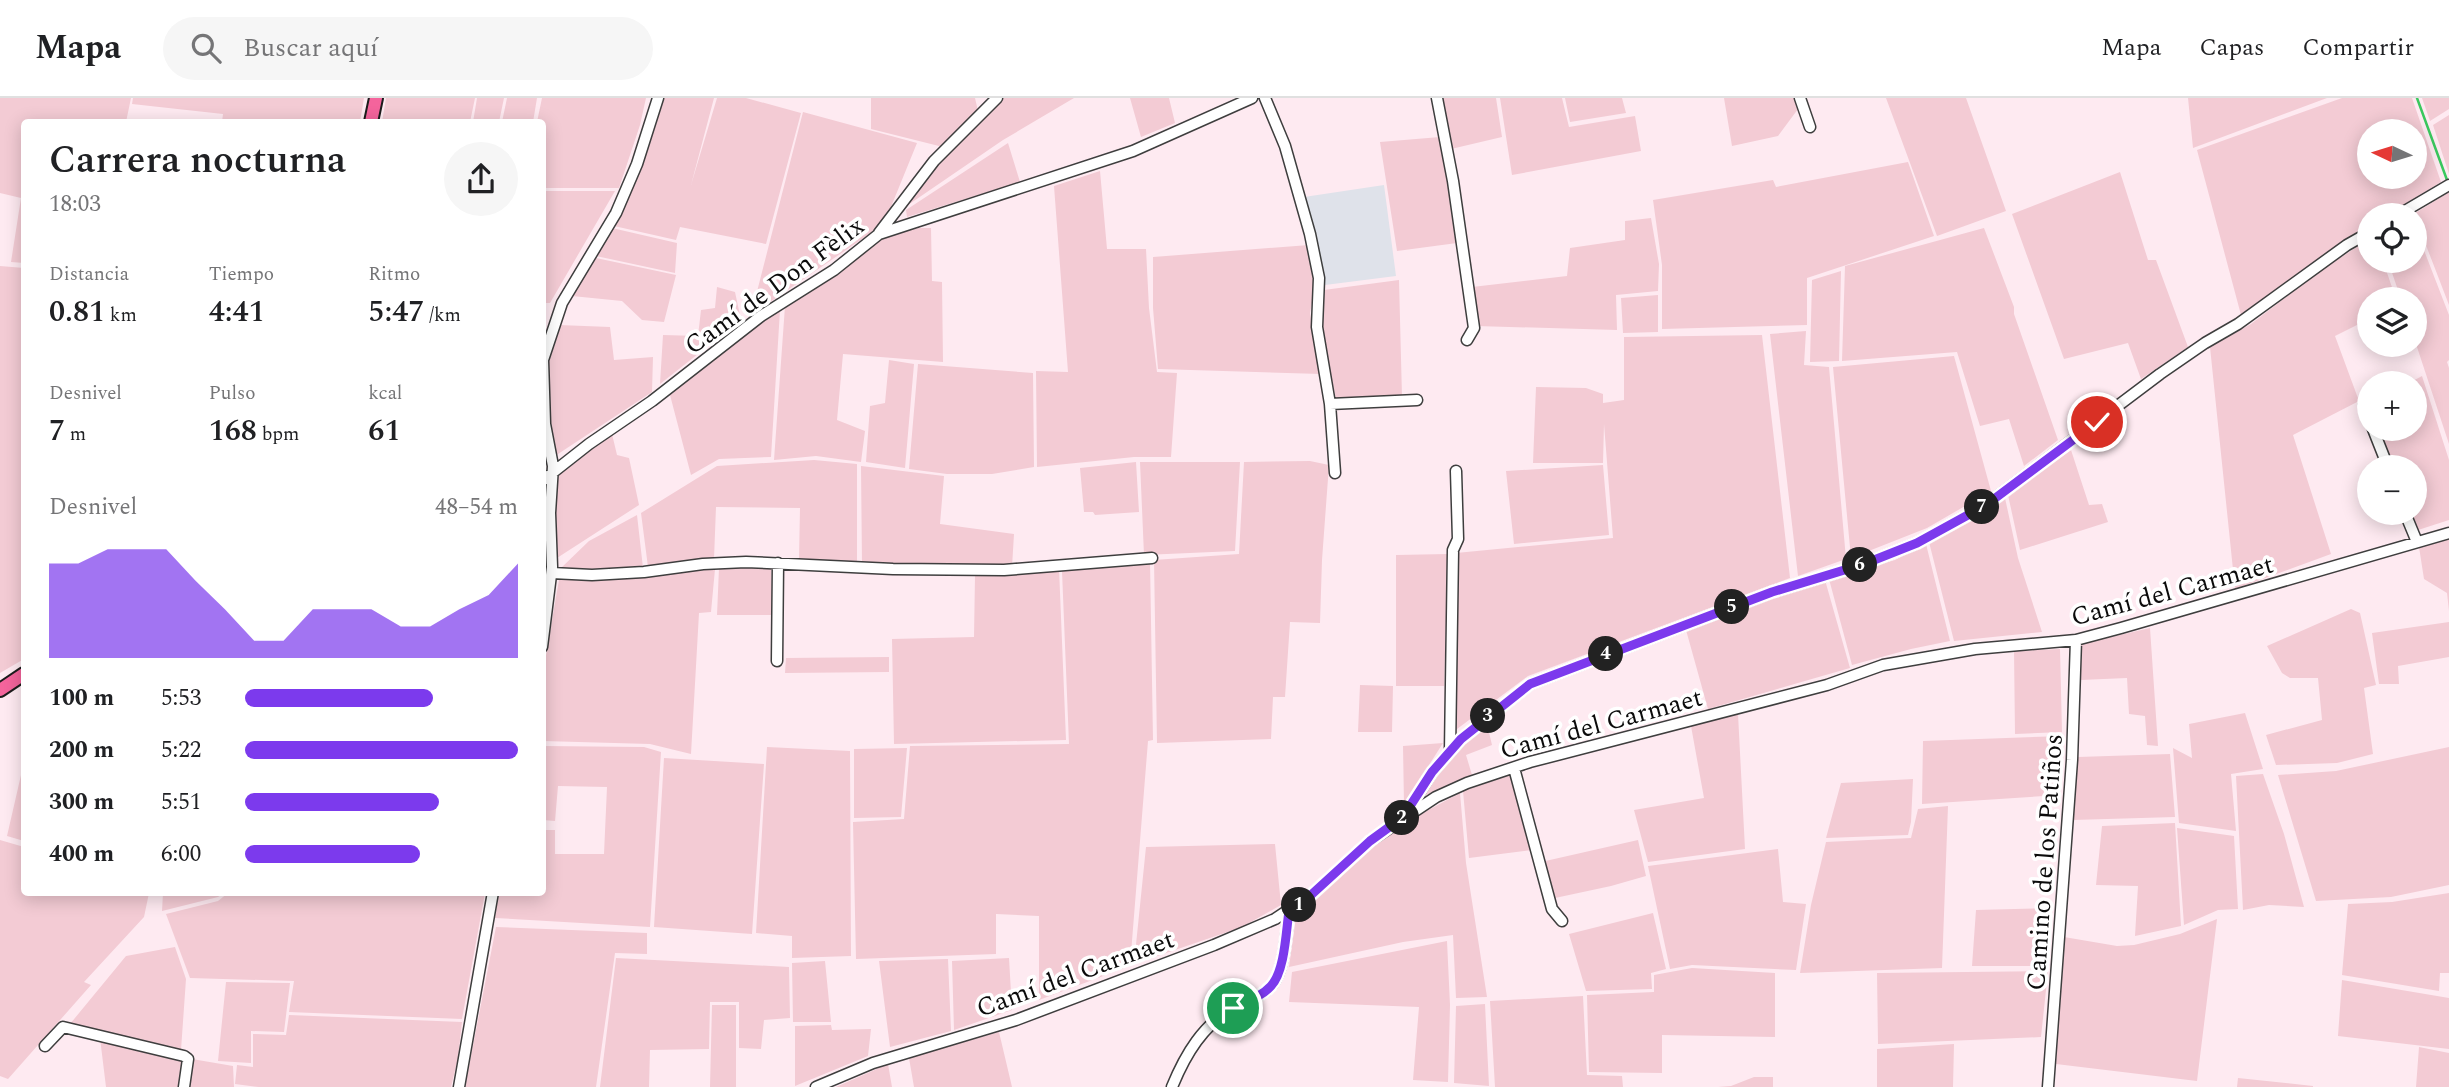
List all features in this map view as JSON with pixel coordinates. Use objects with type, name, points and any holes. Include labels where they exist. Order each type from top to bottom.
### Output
[{"type":"main road","points":[[372,119],[376,98]]},
{"type":"main road","points":[[0,690],[21,676]]},
{"type":"street","points":[[546,351],[562,303],[616,213],[637,164],[658,98]]},
{"type":"street","points":[[878,234],[934,161],[998,98]]},
{"type":"street","name":"Camí de Don Fèlix","points":[[546,478],[589,444],[652,401],[761,316],[834,270],[878,234],[1133,151],[1252,98]]},
{"type":"street","points":[[1265,98],[1285,146],[1310,234],[1319,278],[1317,327],[1330,404],[1335,473]]},
{"type":"street","points":[[1437,98],[1453,181],[1474,328],[1467,340]]},
{"type":"street","points":[[1800,98],[1810,127]]},
{"type":"street","points":[[2419,203],[2449,186]]},
{"type":"street","points":[[1403,817],[1432,772],[1461,739],[1530,684],[1772,592],[1864,564],[1906,547],[1975,511],[2041,465],[2160,374],[2238,324],[2357,239]]},
{"type":"street","points":[[1330,404],[1417,400]]},
{"type":"street","points":[[546,431],[552,474],[552,573],[546,617]]},
{"type":"street","points":[[1450,751],[1453,550],[1458,539],[1456,471]]},
{"type":"street","points":[[2410,525],[2417,542]]},
{"type":"street","name":"Camí del Carmaet","points":[[816,1087],[873,1063],[1016,1020],[1214,945],[1289,911],[1311,895],[1370,841],[1403,817],[1436,797],[1467,783],[1814,688],[1883,666],[1975,649],[2076,640],[2449,533]]},
{"type":"street","points":[[552,573],[592,575],[644,572],[703,564],[778,563],[984,570],[1152,558]]},
{"type":"street","points":[[777,661],[778,563]]},
{"type":"street","name":"Camino de los Patiños","points":[[2048,1087],[2072,760],[2076,640]]},
{"type":"street","points":[[1514,768],[1552,909],[1562,921]]},
{"type":"street","points":[[459,1087],[492,896]]},
{"type":"street","points":[[1172,1087],[1182,1062],[1200,1035],[1216,1019],[1261,995],[1273,985],[1280,970],[1289,911]]},
{"type":"street","points":[[45,1046],[63,1027],[184,1056],[188,1059],[184,1087]]},
{"type":"shaded area","points":[[0,98],[131,98],[127,119],[21,119],[21,198],[0,193]]},
{"type":"shaded area","points":[[133,98],[364,98],[360,119],[222,119],[223,114],[132,104]]},
{"type":"shaded area","points":[[386,98],[475,98],[471,119],[382,119]]},
{"type":"shaded area","points":[[477,98],[504,98],[500,119],[474,119]]},
{"type":"shaded area","points":[[507,98],[537,98],[534,119],[503,119]]},
{"type":"shaded area","points":[[542,98],[646,98],[619,188],[546,188],[546,119],[538,119]]},
{"type":"shaded area","points":[[662,98],[714,98],[691,185],[717,98],[746,98],[801,113],[766,244],[680,227],[676,240],[614,226],[641,162]]},
{"type":"shaded area","points":[[871,98],[975,98],[978,111],[943,147],[871,129]]},
{"type":"shaded area","points":[[1003,98],[1074,98],[1003,140],[908,205],[938,163]]},
{"type":"shaded area","points":[[1130,98],[1169,98],[1175,123],[1141,137]]},
{"type":"shaded area","points":[[1440,98],[1496,98],[1502,137],[1451,149]]},
{"type":"shaded area","points":[[1500,98],[1562,98],[1569,127],[1635,116],[1641,151],[1512,175]]},
{"type":"shaded area","points":[[1565,98],[1622,98],[1626,113],[1570,122]]},
{"type":"shaded area","points":[[1724,98],[1795,98],[1798,109],[1778,136],[1732,146]]},
{"type":"shaded area","points":[[1886,98],[1966,98],[2006,211],[1937,236]]},
{"type":"shaded area","points":[[2188,98],[2327,98],[2193,148]]},
{"type":"shaded area","points":[[2342,98],[2412,98],[2419,119],[2357,119],[2357,189],[2427,189],[2427,141],[2441,182],[2406,203],[2357,203],[2357,233],[2241,315],[2197,150]]},
{"type":"shaded area","points":[[2422,98],[2449,98],[2449,109],[2430,121]]},
{"type":"shaded area","points":[[803,112],[917,143],[884,224],[751,315]]},
{"type":"shaded area","points":[[2449,115],[2449,174],[2433,125]]},
{"type":"shaded area","points":[[1440,137],[1457,243],[1397,251],[1380,142]]},
{"type":"shaded area","points":[[1008,143],[1020,182],[907,217],[906,210]]},
{"type":"shaded area","points":[[1908,162],[1934,236],[1807,278],[1807,325],[1662,329],[1662,265],[1653,200],[1773,180],[1776,187]]},
{"type":"shaded area","points":[[1100,171],[1107,249],[1146,249],[1149,308],[1157,372],[1177,373],[1171,457],[1134,457],[1037,467],[1036,371],[1068,372],[1054,186]]},
{"type":"shaded area","points":[[2120,172],[2148,260],[2156,260],[2188,347],[2141,379],[2128,343],[2064,359],[2012,214]]},
{"type":"shaded area","points":[[1384,185],[1396,276],[1325,285],[1318,243],[1304,197]]},
{"type":"shaded area","points":[[546,191],[615,191],[550,303],[546,303]]},
{"type":"shaded area","points":[[2449,192],[2449,305],[2427,248],[2427,206]]},
{"type":"shaded area","points":[[21,198],[21,263],[11,262]]},
{"type":"shaded area","points":[[1651,218],[1659,264],[1658,291],[1616,295],[1617,330],[1476,326],[1472,287],[1567,276],[1570,248],[1625,240],[1625,221]]},
{"type":"shaded area","points":[[612,228],[677,243],[675,273],[596,256]]},
{"type":"shaded area","points":[[918,228],[931,228],[932,281],[942,282],[943,362],[843,354],[837,420],[865,431],[861,462],[816,456],[774,460],[785,306],[879,239]]},
{"type":"shaded area","points":[[1984,228],[2014,307],[2014,314],[2058,440],[2024,466],[2009,419],[1980,426],[1957,352],[1842,361],[1845,266]]},
{"type":"shaded area","points":[[1309,245],[1315,287],[1310,313],[1321,374],[1158,369],[1153,308],[1153,257]]},
{"type":"shaded area","points":[[2357,247],[2357,273],[2387,273],[2392,287],[2357,287],[2357,325],[2335,336],[2357,402],[2293,435],[2331,554],[2235,589],[2210,347],[2251,324],[2320,271]]},
{"type":"shaded area","points":[[596,258],[676,275],[664,322],[642,320],[622,301],[572,296]]},
{"type":"shaded area","points":[[2427,258],[2449,315],[2449,444],[2420,357],[2427,357],[2427,287],[2397,287],[2392,273],[2427,273]]},
{"type":"shaded area","points":[[0,266],[21,268],[21,661],[0,673]]},
{"type":"shaded area","points":[[1841,271],[1839,361],[1810,362],[1812,280]]},
{"type":"shaded area","points":[[1399,280],[1402,397],[1336,399],[1321,326],[1324,290]]},
{"type":"shaded area","points":[[717,287],[735,292],[741,320],[660,384],[663,335],[698,336],[701,310],[715,308]]},
{"type":"shaded area","points":[[1658,295],[1658,332],[1623,333],[1621,298]]},
{"type":"shaded area","points":[[780,310],[771,457],[719,459],[691,475],[670,395],[727,348]]},
{"type":"shaded area","points":[[559,325],[610,327],[614,360],[653,357],[652,392],[555,456],[548,399],[547,360]]},
{"type":"shaded area","points":[[1806,331],[1804,365],[1829,367],[1846,559],[1798,576],[1770,334]]},
{"type":"shaded area","points":[[1762,335],[1790,578],[1528,676],[1453,732],[1456,553],[1613,538],[1604,424],[1603,463],[1533,463],[1536,387],[1586,388],[1603,394],[1603,403],[1624,400],[1624,337]]},
{"type":"shaded area","points":[[1954,356],[1991,491],[1927,528],[1851,558],[1833,367]]},
{"type":"shaded area","points":[[889,360],[914,364],[905,468],[866,462],[870,406],[885,403]]},
{"type":"shaded area","points":[[918,364],[1033,373],[1034,467],[992,474],[947,474],[909,469]]},
{"type":"shaded area","points":[[2427,392],[2449,460],[2449,520],[2415,531],[2413,525],[2427,525],[2427,455],[2386,455],[2381,441],[2427,441]]},
{"type":"shaded area","points":[[612,434],[617,455],[629,458],[639,505],[557,558],[555,476]]},
{"type":"shaded area","points":[[2071,450],[2089,505],[2102,504],[2108,522],[2020,550],[2008,495]]},
{"type":"shaded area","points":[[814,460],[857,464],[857,565],[799,560],[800,508],[716,507],[714,559],[648,567],[641,513],[717,466]]},
{"type":"shaded area","points":[[1310,461],[1329,465],[1320,623],[1290,622],[1285,697],[1273,697],[1271,739],[1157,743],[1154,560],[1239,554],[1244,462]]},
{"type":"shaded area","points":[[1136,462],[1139,512],[1095,515],[1093,512],[1084,512],[1080,468]]},
{"type":"shaded area","points":[[1140,462],[1240,462],[1235,551],[1144,555]]},
{"type":"shaded area","points":[[1603,465],[1609,535],[1514,544],[1506,471]]},
{"type":"shaded area","points":[[861,466],[944,476],[940,524],[1014,534],[1012,567],[862,564]]},
{"type":"shaded area","points":[[2005,498],[2018,558],[2042,632],[1954,641],[1929,542],[1987,511]]},
{"type":"shaded area","points":[[637,515],[643,568],[610,572],[561,568],[589,541]]},
{"type":"shaded area","points":[[2449,538],[2449,611],[2447,593],[2424,579],[2419,547]]},
{"type":"shaded area","points":[[1926,544],[1950,641],[1852,665],[1829,579],[1895,560]]},
{"type":"shaded area","points":[[1448,554],[1444,686],[1396,686],[1396,555]]},
{"type":"shaded area","points":[[1150,561],[1153,740],[1148,741],[1130,966],[1039,1000],[1039,916],[996,914],[996,954],[856,959],[853,822],[904,819],[910,746],[1069,744],[1062,571],[1105,564]]},
{"type":"shaded area","points":[[719,568],[771,568],[772,615],[717,615]]},
{"type":"shaded area","points":[[1059,568],[1066,740],[894,744],[892,639],[974,637],[975,576]]},
{"type":"shaded area","points":[[715,569],[711,612],[699,613],[691,754],[650,744],[546,741],[546,656],[559,580],[638,577]]},
{"type":"shaded area","points":[[1825,580],[1850,668],[1708,709],[1686,630]]},
{"type":"shaded area","points":[[2351,609],[2360,613],[2376,685],[2364,688],[2373,754],[2337,763],[2276,765],[2266,735],[2322,720],[2318,678],[2290,678],[2282,673],[2267,646]]},
{"type":"shaded area","points":[[2449,622],[2449,657],[2398,666],[2399,684],[2379,684],[2372,633]]},
{"type":"shaded area","points":[[2150,628],[2158,746],[2147,745],[2145,716],[2129,714],[2127,678],[2081,680],[2081,644]]},
{"type":"shaded area","points":[[2060,649],[2062,732],[2015,734],[2014,651]]},
{"type":"shaded area","points":[[889,657],[889,672],[785,673],[786,658]]},
{"type":"shaded area","points":[[1360,685],[1393,686],[1392,732],[1358,732]]},
{"type":"shaded area","points":[[2245,713],[2263,769],[2231,774],[2236,831],[2179,823],[2173,748],[2192,758],[2189,724]]},
{"type":"shaded area","points":[[1738,714],[1745,849],[1648,862],[1634,810],[1704,798],[1691,726]]},
{"type":"shaded area","points":[[1487,724],[1492,745],[1466,755],[1472,775],[1420,798],[1464,743]]},
{"type":"shaded area","points":[[2063,736],[2060,795],[1922,804],[1923,741]]},
{"type":"shaded area","points":[[1443,743],[1424,773],[1404,804],[1403,746]]},
{"type":"shaded area","points":[[546,746],[644,747],[661,752],[650,927],[495,918],[499,896],[546,896],[546,830],[555,830],[555,854],[604,854],[607,787],[558,786],[555,821],[546,820]]},
{"type":"shaded area","points":[[767,747],[850,751],[851,956],[792,958],[792,936],[756,933]]},
{"type":"shaded area","points":[[2449,747],[2449,885],[2391,897],[2316,901],[2278,775],[2336,771]]},
{"type":"shaded area","points":[[907,748],[901,817],[854,818],[854,749]]},
{"type":"shaded area","points":[[2170,754],[2175,817],[2073,820],[2078,757]]},
{"type":"shaded area","points":[[664,758],[764,764],[752,934],[654,927]]},
{"type":"shaded area","points":[[1514,774],[1532,850],[1469,858],[1463,791]]},
{"type":"shaded area","points":[[2263,774],[2284,834],[2304,907],[2269,905],[2243,910],[2236,776]]},
{"type":"shaded area","points":[[21,775],[21,840],[7,836]]},
{"type":"shaded area","points":[[1913,779],[1908,835],[1826,838],[1841,783]]},
{"type":"shaded area","points":[[1460,793],[1466,863],[1487,997],[1456,998],[1453,935],[1403,942],[1289,967],[1296,917],[1397,827]]},
{"type":"shaded area","points":[[1948,806],[1942,968],[1800,973],[1811,905],[1826,842],[1911,838],[1918,809]]},
{"type":"shaded area","points":[[2175,823],[2181,926],[2135,936],[2138,886],[2096,885],[2102,826]]},
{"type":"shaded area","points":[[2177,828],[2234,836],[2238,909],[2218,910],[2184,925]]},
{"type":"shaded area","points":[[0,840],[21,846],[21,896],[148,896],[144,917],[84,982],[91,985],[8,1079],[0,1076]]},
{"type":"shaded area","points":[[1638,840],[1646,876],[1555,898],[1541,862]]},
{"type":"shaded area","points":[[1275,844],[1281,905],[1242,927],[1134,964],[1146,847]]},
{"type":"shaded area","points":[[1778,849],[1783,902],[1806,904],[1796,970],[1692,965],[1670,969],[1648,866]]},
{"type":"shaded area","points":[[2449,893],[2449,973],[2440,973],[2439,991],[2342,975],[2348,904],[2392,902]]},
{"type":"shaded area","points":[[163,896],[220,896],[218,897],[162,911]]},
{"type":"shaded area","points":[[224,896],[484,896],[462,1019],[289,1012],[294,981],[190,978],[166,914],[218,901]]},
{"type":"shaded area","points":[[2050,908],[2047,966],[1972,966],[1976,910]]},
{"type":"shaded area","points":[[1653,913],[1666,969],[1651,973],[1652,989],[1586,991],[1569,934]]},
{"type":"shaded area","points":[[2217,919],[2197,1081],[2056,1064],[2064,937],[2117,946],[2134,945],[2180,934]]},
{"type":"shaded area","points":[[496,927],[647,933],[647,954],[615,953],[596,1087],[465,1087]]},
{"type":"shaded area","points":[[1447,941],[1450,1005],[1448,1082],[1413,1080],[1419,1007],[1289,1002],[1292,972]]},
{"type":"shaded area","points":[[175,947],[186,979],[181,1050],[70,1024],[126,956]]},
{"type":"shaded area","points":[[616,958],[789,967],[790,1018],[764,1020],[761,1049],[739,1048],[739,1002],[710,1002],[709,1049],[650,1050],[649,1087],[600,1087]]},
{"type":"shaded area","points":[[1009,958],[1012,1010],[954,1030],[952,961]]},
{"type":"shaded area","points":[[948,959],[951,1031],[890,1047],[879,961]]},
{"type":"shaded area","points":[[825,961],[831,1022],[793,1022],[792,963]]},
{"type":"shaded area","points":[[1692,968],[1775,973],[1775,1037],[1662,1035],[1662,1073],[1589,1072],[1587,995],[1654,992],[1654,975]]},
{"type":"shaded area","points":[[2048,971],[2041,1037],[1878,1044],[1877,973]]},
{"type":"shaded area","points":[[2342,980],[2449,998],[2449,1049],[2338,1036]]},
{"type":"shaded area","points":[[226,982],[290,983],[284,1032],[251,1031],[251,1063],[218,1061]]},
{"type":"shaded area","points":[[1583,996],[1587,1075],[1622,1076],[1623,1087],[1495,1087],[1490,1001]]},
{"type":"shaded area","points":[[1485,1004],[1489,1086],[1454,1083],[1456,1006]]},
{"type":"shaded area","points":[[712,1005],[736,1005],[736,1087],[710,1087]]},
{"type":"shaded area","points":[[289,1015],[462,1022],[451,1087],[259,1087],[235,1084],[237,1065],[253,1067],[253,1034],[286,1035]]},
{"type":"shaded area","points":[[831,1025],[832,1030],[871,1029],[868,1056],[795,1086],[795,1026]]},
{"type":"shaded area","points":[[999,1032],[1012,1087],[914,1087],[909,1058]]},
{"type":"shaded area","points":[[100,1038],[183,1058],[186,1065],[182,1087],[106,1087]]},
{"type":"shaded area","points":[[1954,1044],[1953,1087],[1877,1087],[1877,1049]]},
{"type":"shaded area","points":[[2419,1047],[2449,1053],[2449,1087],[2416,1087]]},
{"type":"shaded area","points":[[192,1059],[233,1066],[234,1087],[188,1087]]},
{"type":"shaded area","points":[[888,1064],[892,1087],[836,1087]]},
{"type":"shaded area","points":[[1754,1077],[1773,1077],[1773,1087],[1718,1087],[1731,1086]]},
{"type":"shaded area","points":[[2238,1078],[2313,1086],[2313,1087],[2237,1087]]},
{"type":"waterway","points":[[2417,98],[2447,180]]},
{"type":"route","points":[[1233,1008],[1261,995],[1273,985],[1280,970],[1289,911],[1311,895],[1370,841],[1403,817],[1432,772],[1461,739],[1530,684],[1772,592],[1864,564],[1917,543],[1986,505],[2097,422]]}]
